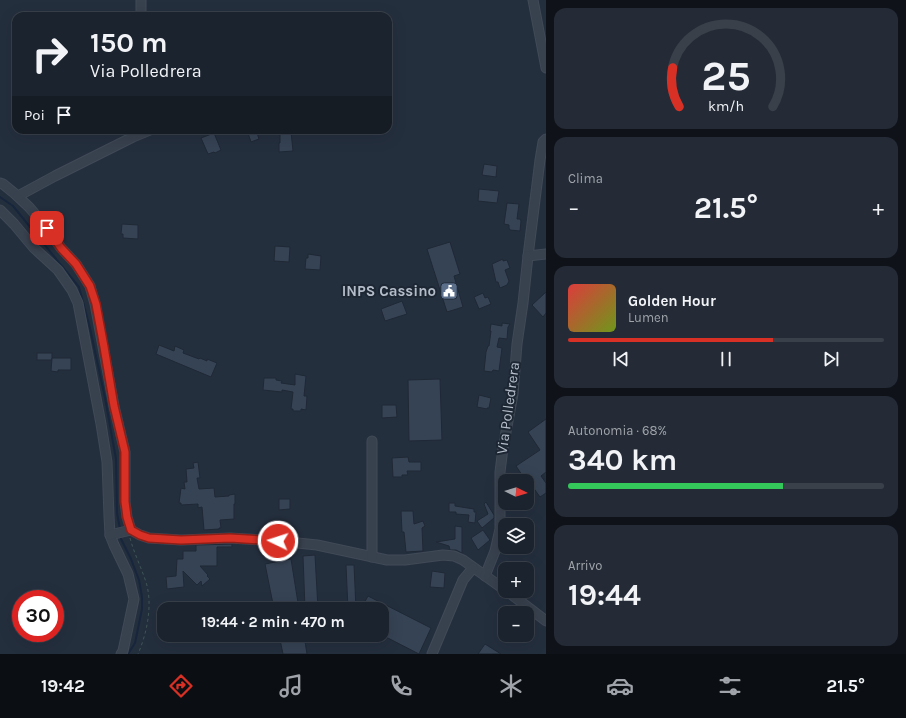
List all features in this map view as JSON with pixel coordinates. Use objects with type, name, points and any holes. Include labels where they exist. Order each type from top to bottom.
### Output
[{"type":"street","points":[[141,0],[141,12]]},
{"type":"street","points":[[533,0],[546,68]]},
{"type":"street","points":[[18,196],[140,134]]},
{"type":"street","name":"Via Polledrera","points":[[485,576],[495,551],[500,529],[500,472],[513,394],[517,344],[540,160],[543,142],[546,139]]},
{"type":"street","points":[[0,183],[18,196],[29,207],[47,228],[61,248],[76,264],[90,286],[96,304],[114,406],[125,452],[125,502],[128,531]]},
{"type":"street","points":[[0,210],[34,248],[58,270],[72,290],[78,303],[107,462],[109,516],[114,545],[128,574],[134,599],[121,654]]},
{"type":"street","points":[[528,256],[546,254]]},
{"type":"street","points":[[372,441],[372,557]]},
{"type":"street","points":[[112,534],[128,531],[149,538],[181,540],[238,538],[278,541],[317,545],[387,560],[406,560],[443,555],[454,556],[498,585]]},
{"type":"street","points":[[432,654],[463,580],[473,568]]},
{"type":"street","points":[[516,598],[546,621]]},
{"type":"path","points":[[128,531],[133,551],[147,584],[148,594],[148,615],[143,642],[138,654]]},
{"type":"building","points":[[214,134],[221,150],[208,154],[201,138]]},
{"type":"building","points":[[248,134],[257,134],[259,139],[251,142]]},
{"type":"building","points":[[280,134],[291,134],[293,151],[279,152]]},
{"type":"building","points":[[484,164],[497,166],[496,177],[482,175]]},
{"type":"building","points":[[479,189],[499,191],[497,203],[478,201]]},
{"type":"building","points":[[507,203],[519,204],[517,219],[520,219],[521,221],[520,231],[510,230],[509,225],[504,224]]},
{"type":"building","points":[[122,224],[138,225],[138,239],[123,238],[123,234],[121,234]]},
{"type":"building","name":"INPS Cassino","points":[[450,242],[460,274],[454,276],[463,307],[447,312],[427,249]]},
{"type":"building","points":[[275,246],[290,247],[289,262],[274,261]]},
{"type":"building","points":[[308,254],[321,256],[320,270],[305,269]]},
{"type":"building","points":[[503,259],[503,261],[507,260],[510,268],[505,270],[509,281],[507,285],[500,288],[498,282],[496,282],[492,264]]},
{"type":"building","points":[[546,292],[546,313],[543,317],[532,305]]},
{"type":"building","points":[[483,293],[485,298],[488,297],[491,304],[479,309],[474,297]]},
{"type":"building","points":[[402,301],[407,314],[385,321],[381,309]]},
{"type":"building","points":[[502,323],[510,324],[508,327],[507,339],[499,338],[497,347],[502,348],[499,371],[484,371],[486,352],[489,346],[491,324],[502,326]]},
{"type":"building","points":[[159,345],[174,351],[175,346],[184,350],[183,353],[199,359],[200,358],[207,361],[207,359],[217,363],[211,377],[156,354]]},
{"type":"building","points":[[37,353],[52,353],[52,360],[37,360]]},
{"type":"building","points":[[52,358],[71,358],[71,370],[58,370],[58,372],[51,371]]},
{"type":"building","points":[[295,374],[306,376],[304,396],[307,396],[306,410],[301,409],[301,411],[293,411],[293,409],[291,409],[293,392],[282,390],[282,392],[263,390],[264,378],[276,378],[276,380],[282,381],[281,383],[295,385]]},
{"type":"building","points":[[440,379],[442,440],[409,441],[408,380]]},
{"type":"building","points":[[479,395],[491,398],[489,408],[477,407]]},
{"type":"building","points":[[382,405],[396,405],[397,417],[382,418]]},
{"type":"building","points":[[546,419],[546,472],[541,476],[546,483],[546,493],[540,497],[534,489],[534,474],[521,474],[516,466],[540,450],[528,432]]},
{"type":"building","points":[[408,457],[409,462],[421,462],[421,471],[407,471],[408,475],[393,477],[392,458]]},
{"type":"building","points":[[198,462],[200,478],[197,478],[199,489],[214,488],[215,497],[235,494],[234,519],[220,520],[221,528],[219,529],[204,530],[202,507],[198,508],[198,504],[181,505],[181,503],[179,503],[181,488],[185,489],[184,482],[187,482],[186,469],[194,468],[193,463]]},
{"type":"building","points":[[279,499],[290,499],[290,509],[279,510]]},
{"type":"building","points":[[486,502],[494,515],[494,518],[482,528],[477,521],[488,514],[484,504]]},
{"type":"building","points":[[449,503],[455,503],[455,506],[474,509],[474,512],[476,512],[475,523],[468,522],[469,515],[449,512]]},
{"type":"building","points":[[401,511],[413,511],[414,524],[423,521],[425,526],[422,528],[423,551],[406,552],[404,532],[402,532]]},
{"type":"building","points":[[455,526],[462,527],[462,553],[456,550],[450,550],[449,546],[436,542],[455,539]]},
{"type":"building","points":[[483,530],[490,540],[478,550],[471,538]]},
{"type":"building","points":[[232,544],[232,547],[217,547],[217,566],[200,566],[210,579],[202,586],[201,581],[197,585],[183,571],[184,587],[167,589],[166,577],[176,576],[177,559],[183,559],[183,551],[196,551],[196,545]]},
{"type":"building","points":[[315,555],[318,602],[305,602],[303,556]]},
{"type":"building","points":[[291,559],[298,602],[273,602],[265,564]]},
{"type":"building","points":[[346,565],[354,565],[356,602],[348,602]]},
{"type":"building","points":[[432,571],[445,573],[444,588],[430,587]]},
{"type":"building","points":[[368,596],[380,602],[365,602]]},
{"type":"building","points":[[389,607],[431,628],[419,654],[389,639]]},
{"type":"building","points":[[280,642],[305,642],[307,654],[283,654]]},
{"type":"building","points":[[485,644],[501,654],[478,654]]},
{"type":"waterway","points":[[0,197],[13,206],[79,287],[90,328],[116,459],[117,513],[120,529]]},
{"type":"waterway","points":[[121,536],[139,580],[142,597],[142,609],[135,643],[128,654]]},
{"type":"place","name":"INPS Cassino","points":[[449,291]]},
{"type":"route","points":[[47,228],[61,248],[76,264],[90,286],[96,304],[114,406],[125,452],[125,502],[131,530],[149,538],[181,540],[230,538],[278,541]]}]
